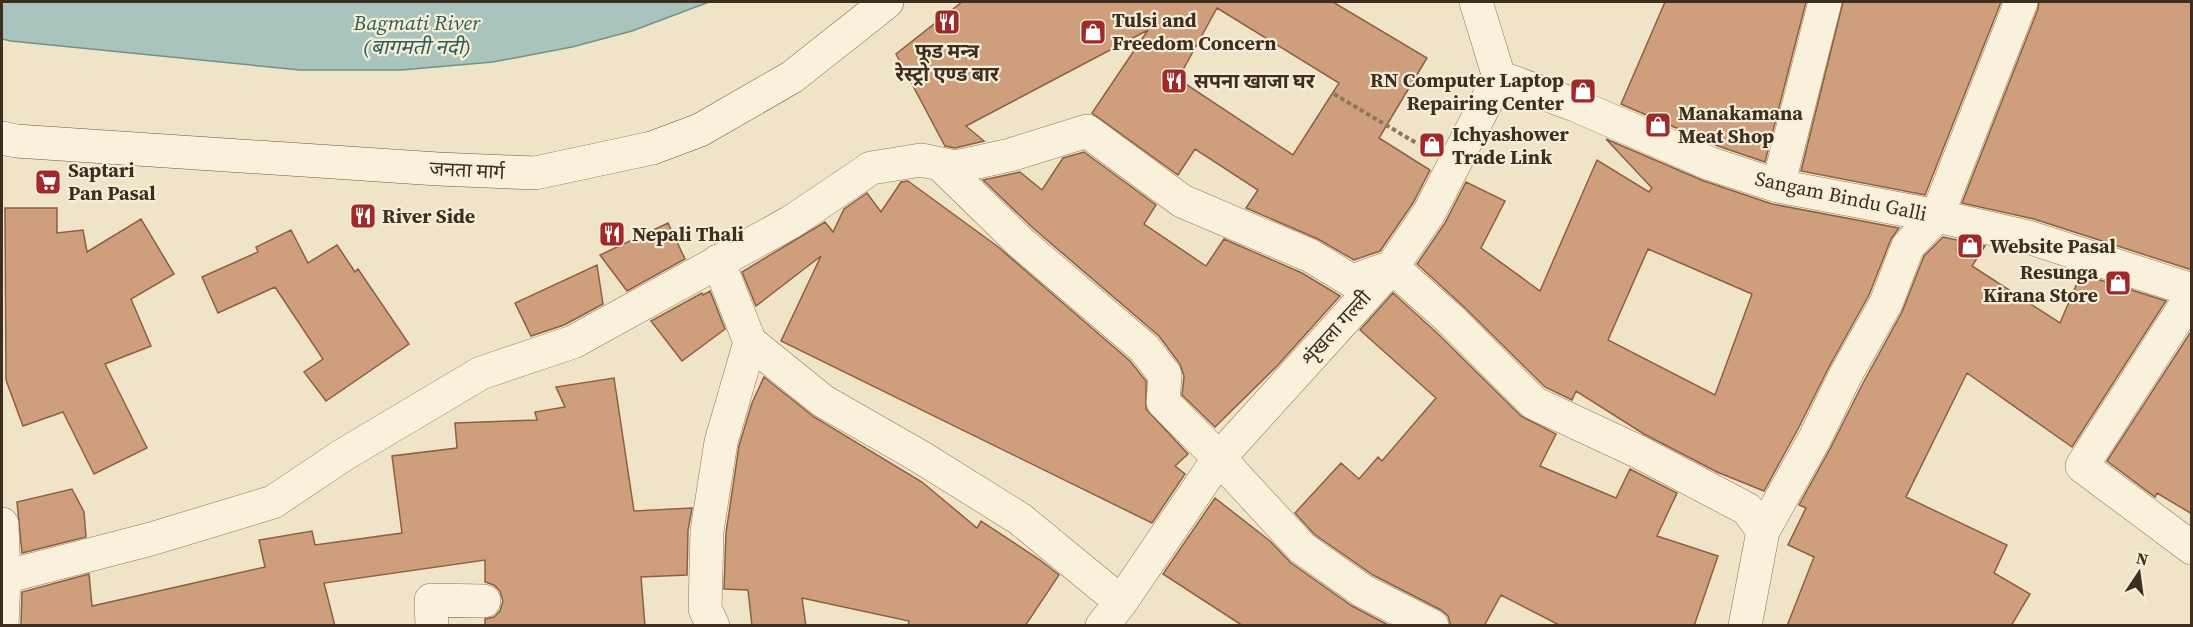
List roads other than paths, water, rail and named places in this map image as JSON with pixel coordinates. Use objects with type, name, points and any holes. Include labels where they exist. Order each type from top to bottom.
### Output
[{"type":"street","name":"जनता मार्ग","points":[[2,138],[16,141],[438,169],[535,173],[652,148],[700,130],[792,77],[887,2]]},
{"type":"street","points":[[1476,2],[1498,77]]},
{"type":"street","points":[[1778,186],[1825,2]]},
{"type":"street","points":[[1745,626],[1763,531],[1886,303],[1908,246],[1938,216],[2021,2]]},
{"type":"street","name":"शृंखला गल्ली","points":[[1112,614],[1219,458],[1392,267],[1429,213],[1498,77]]},
{"type":"street","name":"Sangam Bindu Galli","points":[[1498,77],[1575,105],[1711,164],[1778,186],[1938,216],[2028,237],[2192,290]]},
{"type":"street","points":[[4,577],[151,539],[273,502],[343,455],[481,373],[573,342],[791,222],[871,168],[921,160],[955,167],[1010,155],[1087,131],[1182,201],[1311,256],[1352,281],[1392,267],[1450,319],[1534,403],[1639,452],[1747,509],[1763,531]]},
{"type":"street","points":[[941,165],[1020,242],[1144,348],[1165,375],[1163,402],[1219,458],[1302,548],[1363,591],[1432,626]]},
{"type":"street","points":[[718,261],[750,342],[823,401],[919,456],[1020,519],[1112,614]]},
{"type":"street","points":[[2192,296],[2082,466],[2192,548]]},
{"type":"street","points":[[713,626],[705,609],[707,531],[721,442],[750,342]]},
{"type":"street","points":[[2,524],[4,577],[2,626]]},
{"type":"street","points":[[432,626],[431,600],[484,601]]},
{"type":"water","name":"Bagmati River (बागमती नदी)","points":[[2,2],[709,2],[632,31],[572,47],[493,62],[401,70],[300,70],[2,39]]},
{"type":"place","name":"फूड मन्त्र रेस्ट्रो एण्ड बार","points":[[947,22]]},
{"type":"place","name":"Tulsi and Freedom Concern","points":[[1093,32]]},
{"type":"place","name":"सपना खाजा घर","points":[[1174,81]]},
{"type":"place","name":"RN Computer Laptop Repairing Center","points":[[1583,91]]},
{"type":"place","name":"Manakamana Meat Shop","points":[[1658,125]]},
{"type":"place","name":"Ichyashower Trade Link","points":[[1432,145]]},
{"type":"place","name":"Saptari Pan Pasal","points":[[48,182]]},
{"type":"place","name":"River Side","points":[[363,216]]},
{"type":"place","name":"Nepali Thali","points":[[612,234]]},
{"type":"place","name":"Website Pasal","points":[[1970,246]]},
{"type":"place","name":"Resunga Kirana Store","points":[[2118,283]]}]
